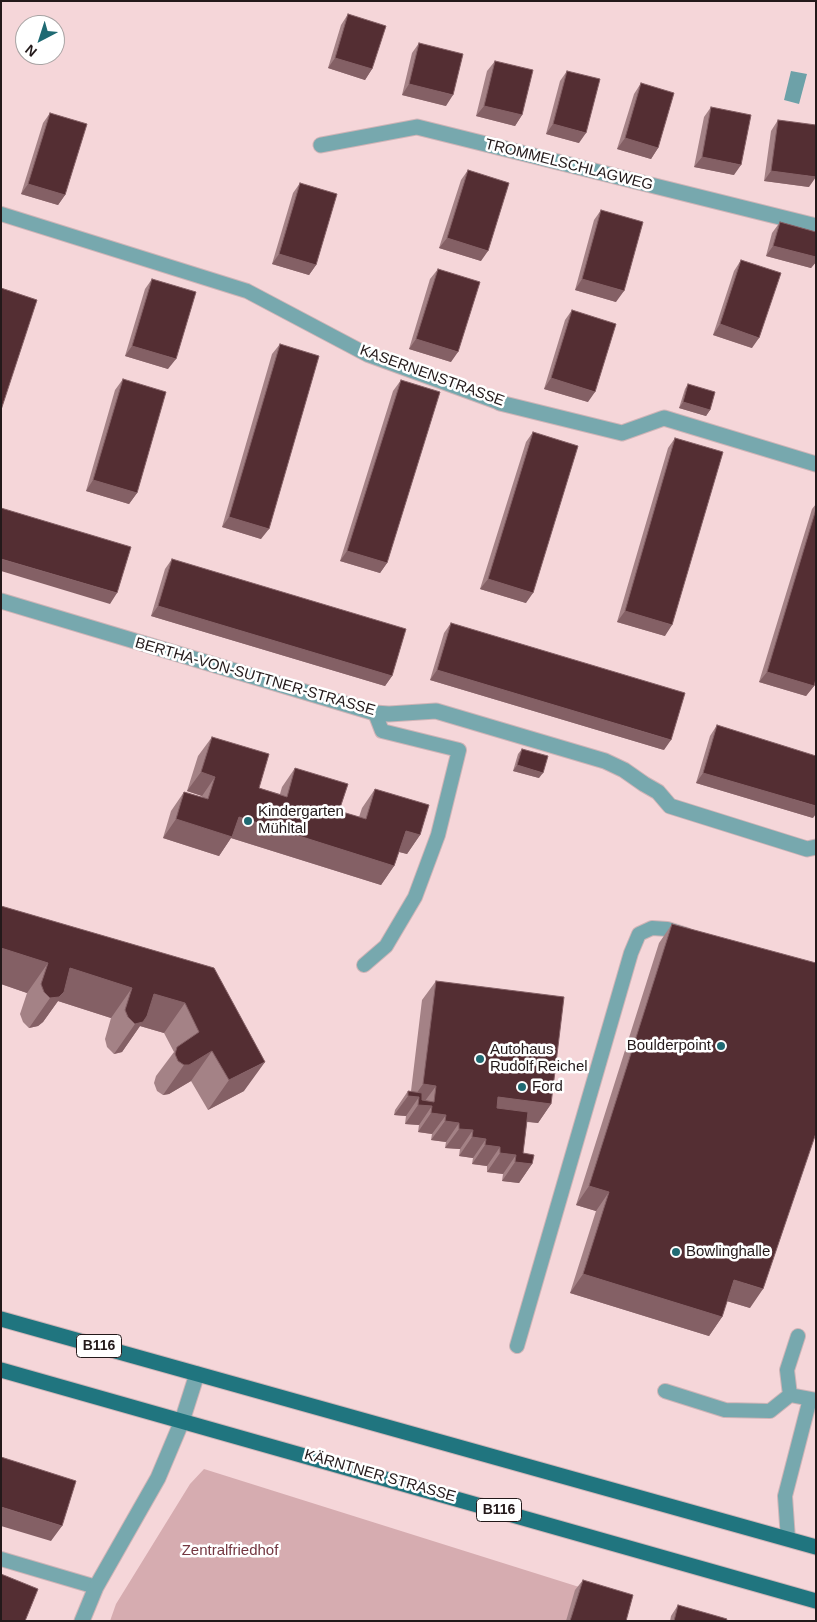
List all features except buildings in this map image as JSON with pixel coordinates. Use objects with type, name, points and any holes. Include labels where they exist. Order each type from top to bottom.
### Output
[{"type":"main road","name":"B116","points":[[1,1318],[816,1547]]},
{"type":"main road","name":"KÄRNTNER STRASSE","points":[[1,1370],[816,1601]]},
{"type":"street","name":"TROMMELSCHLAGWEG","points":[[321,145],[417,127],[816,226]]},
{"type":"street","name":"KASERNENSTRASSE","points":[[500,403],[622,433],[664,418],[816,464]]},
{"type":"street","name":"BERTHA-VON-SUTTNER-STRASSE","points":[[1,601],[374,713],[436,711],[605,761],[624,770],[658,792],[670,806],[806,849],[816,847]]},
{"type":"street","points":[[82,1621],[96,1587],[158,1478],[182,1421],[197,1374]]},
{"type":"lane","name":"KASERNENSTRASSE","points":[[1,214],[247,291],[368,355],[500,403]]},
{"type":"lane","points":[[364,965],[386,946],[415,897],[438,835],[459,750],[382,731],[374,713]]},
{"type":"lane","points":[[517,1346],[631,954],[639,934],[652,928],[667,929],[695,937]]},
{"type":"lane","points":[[790,1395],[786,1370],[798,1336]]},
{"type":"lane","points":[[665,1391],[725,1410],[770,1411],[790,1395],[813,1399],[785,1496],[788,1540]]},
{"type":"lane","points":[[1,1559],[96,1587]]},
{"type":"green space","name":"Zentralfriedhof","points":[[204,1469],[576,1586],[630,1601],[624,1621],[110,1621],[116,1604],[190,1484]]},
{"type":"water","points":[[791,71],[807,74],[799,104],[784,100]]},
{"type":"place","name":"Kindergarten Mühltal","points":[[248,821]]},
{"type":"place","name":"Boulderpoint","points":[[721,1046]]},
{"type":"place","name":"Autohaus Rudolf Reichel","points":[[480,1059]]},
{"type":"place","name":"Ford","points":[[522,1087]]},
{"type":"place","name":"Bowlinghalle","points":[[676,1252]]}]
